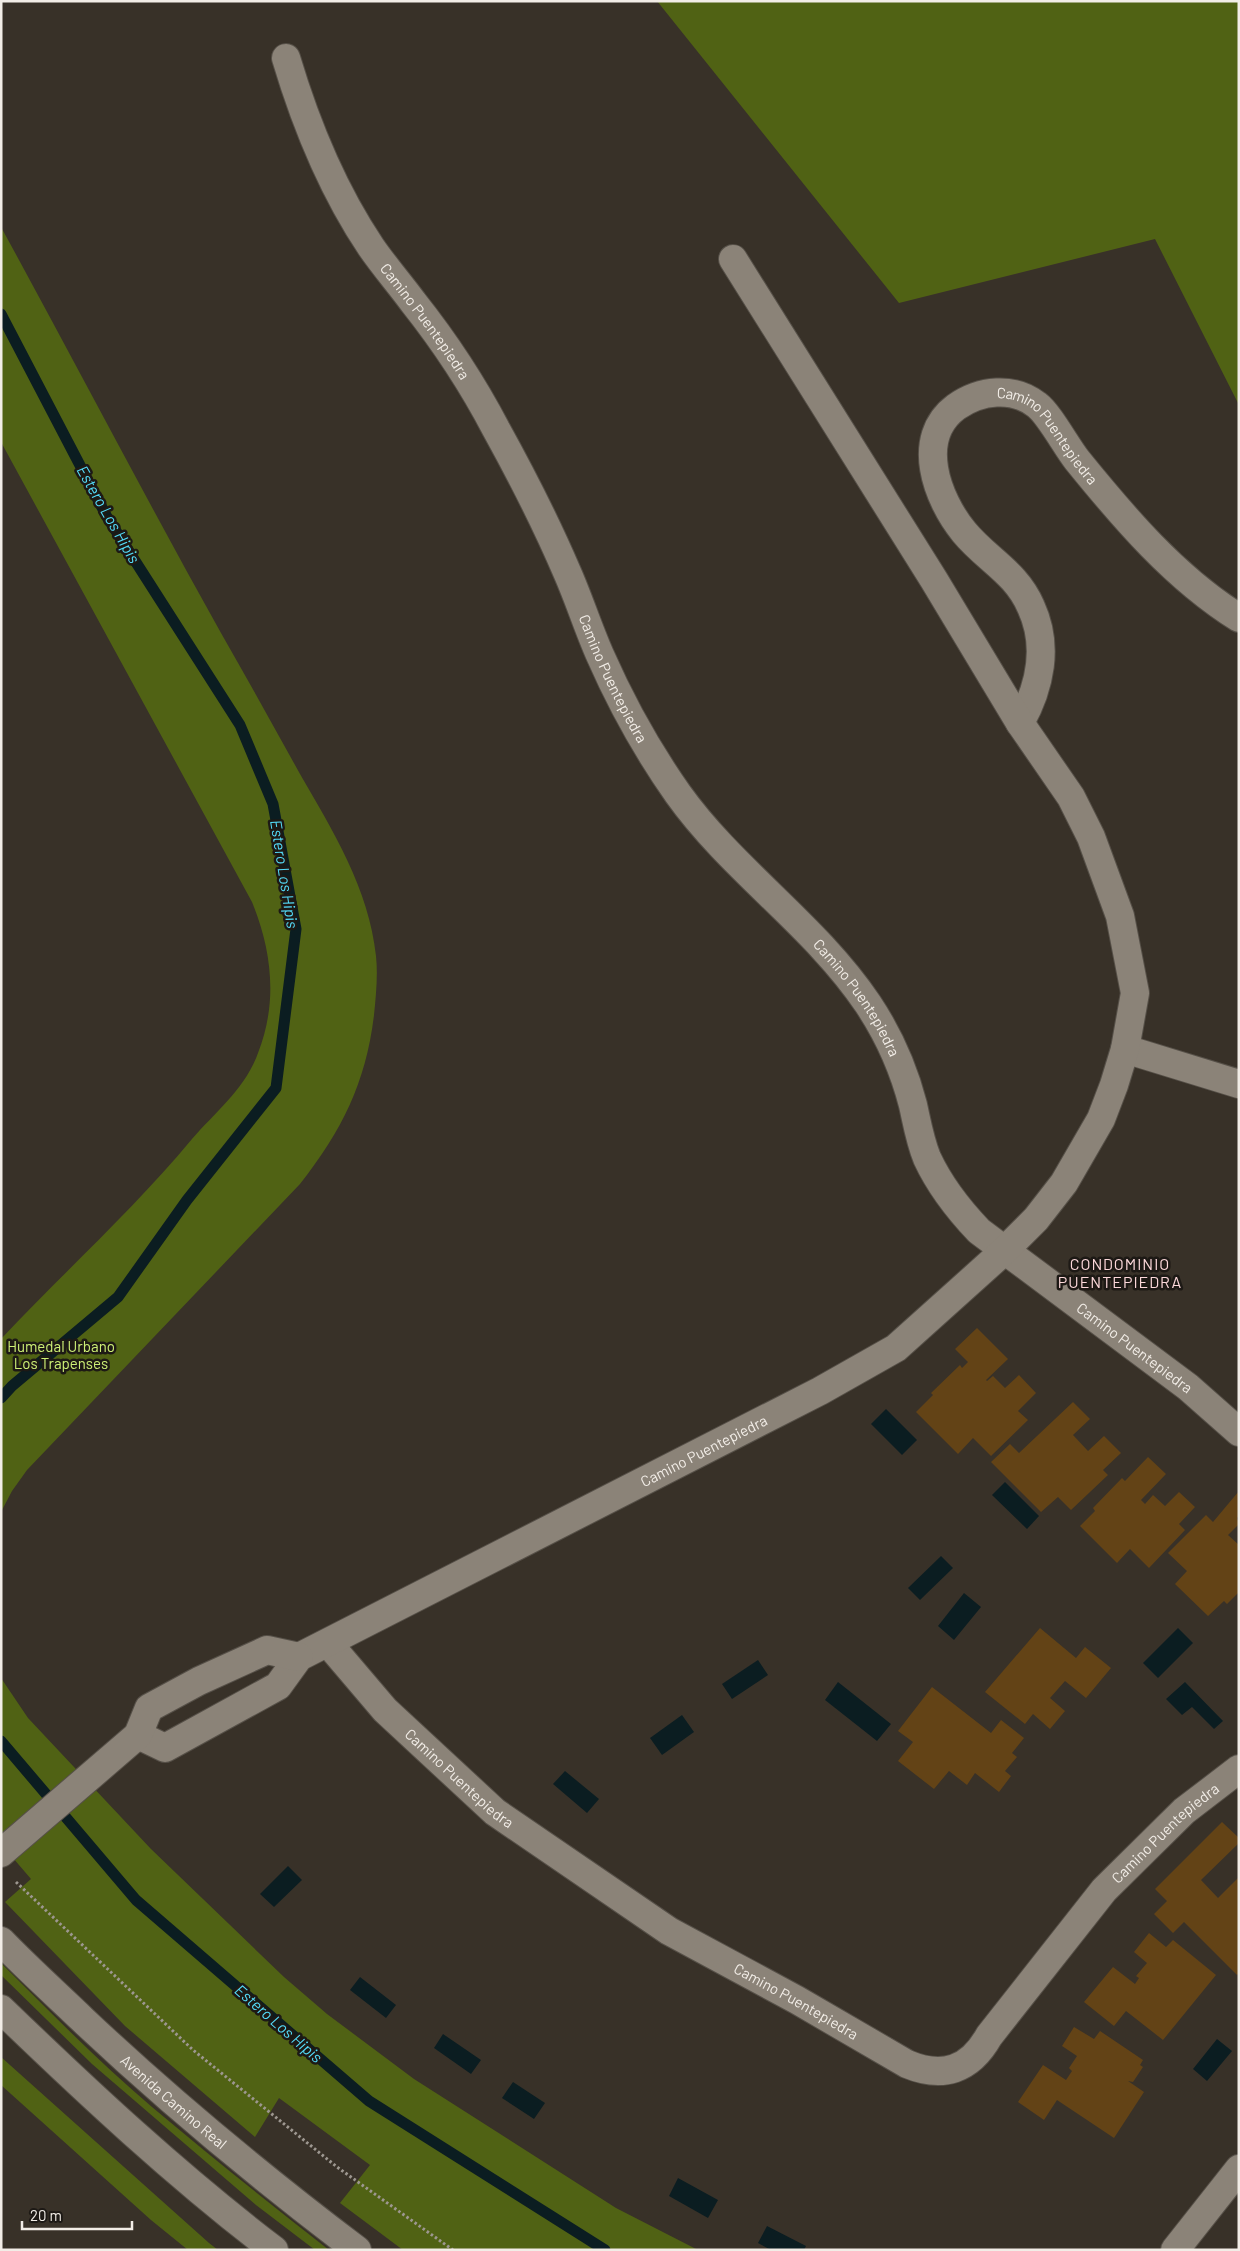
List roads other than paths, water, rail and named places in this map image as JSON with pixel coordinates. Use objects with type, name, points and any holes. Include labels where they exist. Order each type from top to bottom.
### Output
[{"type":"street","name":"Camino Puentepiedra","points":[[286,58],[304,116],[320,156],[343,202],[371,247],[415,303],[456,363],[494,425],[533,498],[568,574],[598,652],[622,703],[649,752],[681,798],[716,841],[772,895],[825,951],[849,978],[870,1007],[888,1037],[902,1070],[918,1132],[928,1159],[941,1184],[963,1214],[979,1231],[1188,1387],[1239,1432]]},
{"type":"street","name":"Camino Puentepiedra","points":[[138,1735],[165,1748],[278,1686],[299,1657],[820,1391],[896,1348],[1004,1251],[1036,1219],[1064,1183],[1101,1119],[1125,1049],[1135,993],[1120,916],[1091,837],[1071,797],[1020,723],[934,580],[832,420],[733,259]]},
{"type":"street","name":"Camino Puentepiedra","points":[[1020,723],[1032,702],[1039,679],[1041,654],[1039,630],[1031,607],[1019,586],[1004,568],[982,551],[963,531],[949,508],[933,468],[932,451],[936,435],[954,409],[969,398],[987,393],[1005,392],[1022,397],[1038,406],[1082,466],[1117,508],[1194,585],[1239,618]]},
{"type":"street","points":[[1125,1049],[1239,1084]]},
{"type":"street","name":"Camino Puentepiedra","points":[[328,1643],[385,1710],[495,1812],[669,1931],[797,2000],[907,2064],[921,2070],[936,2072],[953,2069],[968,2062],[980,2051],[989,2036],[1104,1890],[1184,1811],[1239,1769]]},
{"type":"street","points":[[1,1853],[138,1735],[149,1708],[200,1681],[267,1650],[299,1657]]},
{"type":"street","name":"Avenida Camino Real","points":[[1,1941],[125,2060],[179,2108],[234,2154],[357,2250]]},
{"type":"street","points":[[1,2009],[104,2108],[202,2192],[274,2250]]},
{"type":"street","points":[[1175,2250],[1239,2168]]},
{"type":"waterway","name":"Estero Los Hipis","points":[[1,314],[107,517],[240,725],[273,804],[296,929],[276,1088],[187,1200],[118,1297],[12,1386],[1,1398]]},
{"type":"waterway","name":"Estero Los Hipis","points":[[1,1741],[136,1900],[369,2101],[605,2250]]},
{"type":"district","name":"CONDOMINIO PUENTEPIEDRA","points":[[1120,1272]]},
{"type":"park label","name":"Humedal Urbano Los Trapenses","points":[[61,1354]]}]
